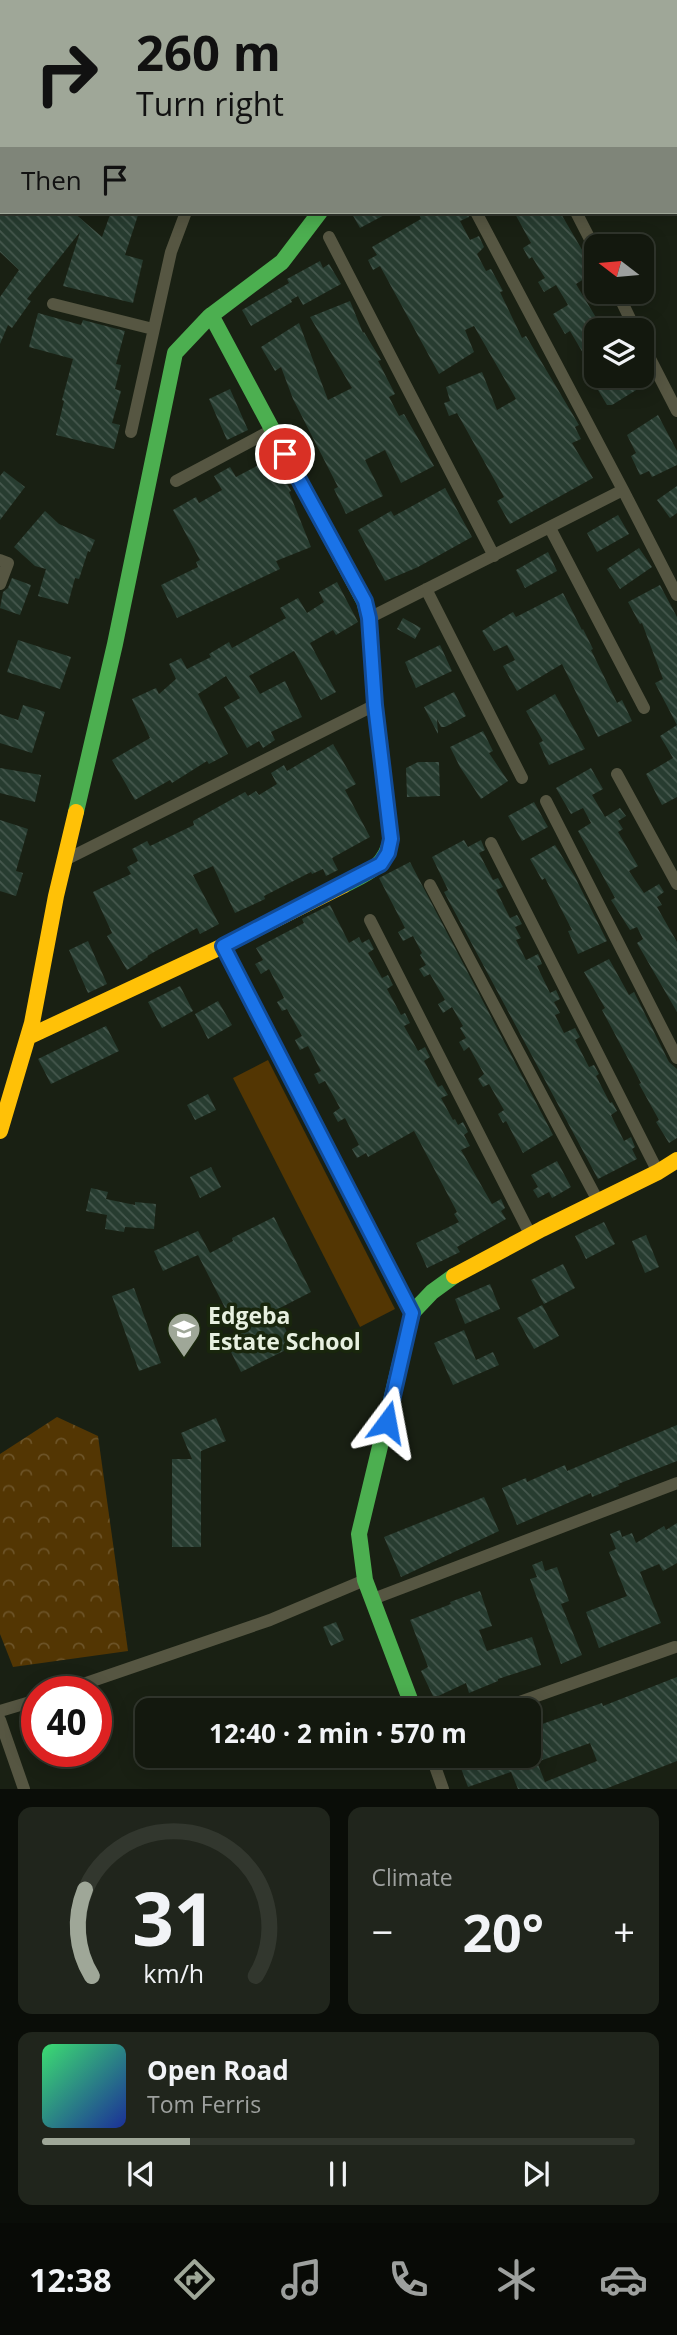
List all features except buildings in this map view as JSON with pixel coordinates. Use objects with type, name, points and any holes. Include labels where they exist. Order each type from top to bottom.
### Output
[{"type":"street","points":[[131,432],[171,252],[185,214]]},
{"type":"street","points":[[0,1131],[28,1037],[65,860],[115,644],[175,353],[186,336],[279,265],[318,214]]},
{"type":"street","points":[[477,214],[677,595]]},
{"type":"street","points":[[577,214],[587,234]]},
{"type":"street","points":[[329,237],[494,556]]},
{"type":"street","points":[[53,304],[153,329]]},
{"type":"street","points":[[28,1037],[223,946],[381,864],[388,853],[391,839],[375,705],[369,618],[365,601],[211,315]]},
{"type":"street","points":[[654,366],[677,411]]},
{"type":"street","points":[[176,481],[272,429]]},
{"type":"street","points":[[369,618],[623,490]]},
{"type":"street","points":[[550,528],[644,708]]},
{"type":"street","points":[[0,560],[8,563],[0,584]]},
{"type":"street","points":[[426,589],[522,778]]},
{"type":"street","points":[[65,860],[375,705]]},
{"type":"street","points":[[617,774],[677,884]]},
{"type":"street","points":[[546,801],[677,1058]]},
{"type":"street","points":[[491,843],[658,1172]]},
{"type":"street","points":[[430,885],[598,1201]]},
{"type":"street","points":[[370,920],[530,1234]]},
{"type":"street","points":[[223,946],[412,1313]]},
{"type":"street","points":[[410,1698],[365,1580],[359,1534],[412,1313],[426,1296],[449,1278],[677,1160]]},
{"type":"street","points":[[373,1599],[677,1483]]},
{"type":"street","points":[[107,1676],[270,1620],[365,1580]]},
{"type":"street","points":[[531,1698],[675,1647]]},
{"type":"street","points":[[0,1711],[21,1705]]},
{"type":"street","points":[[0,1720],[24,1789]]},
{"type":"street","points":[[436,1768],[443,1789]]},
{"type":"green space","points":[[268,1060],[395,1309],[360,1327],[233,1078]]},
{"type":"green space","points":[[57,1417],[98,1436],[128,1651],[13,1667],[0,1634],[0,1454]]},
{"type":"traffic: fast","points":[[76,812],[115,644],[175,353],[209,317],[282,262],[318,214]]},
{"type":"traffic: fast","points":[[211,315],[364,601],[369,618],[375,705],[391,839],[380,863],[368,873],[344,885]]},
{"type":"traffic: fast","points":[[409,1698],[365,1580],[359,1534],[412,1313],[432,1292],[454,1276]]},
{"type":"traffic: slow","points":[[0,1131],[32,1023],[56,896],[76,812]]},
{"type":"traffic: slow","points":[[28,1037],[223,946],[344,885]]},
{"type":"traffic: slow","points":[[454,1276],[677,1160]]},
{"type":"place","name":"Edgeba Estate School","points":[[184,1359]]},
{"type":"route","points":[[285,454],[365,601],[369,618],[375,705],[391,839],[388,853],[381,864],[223,946],[412,1313],[387,1422]]}]
